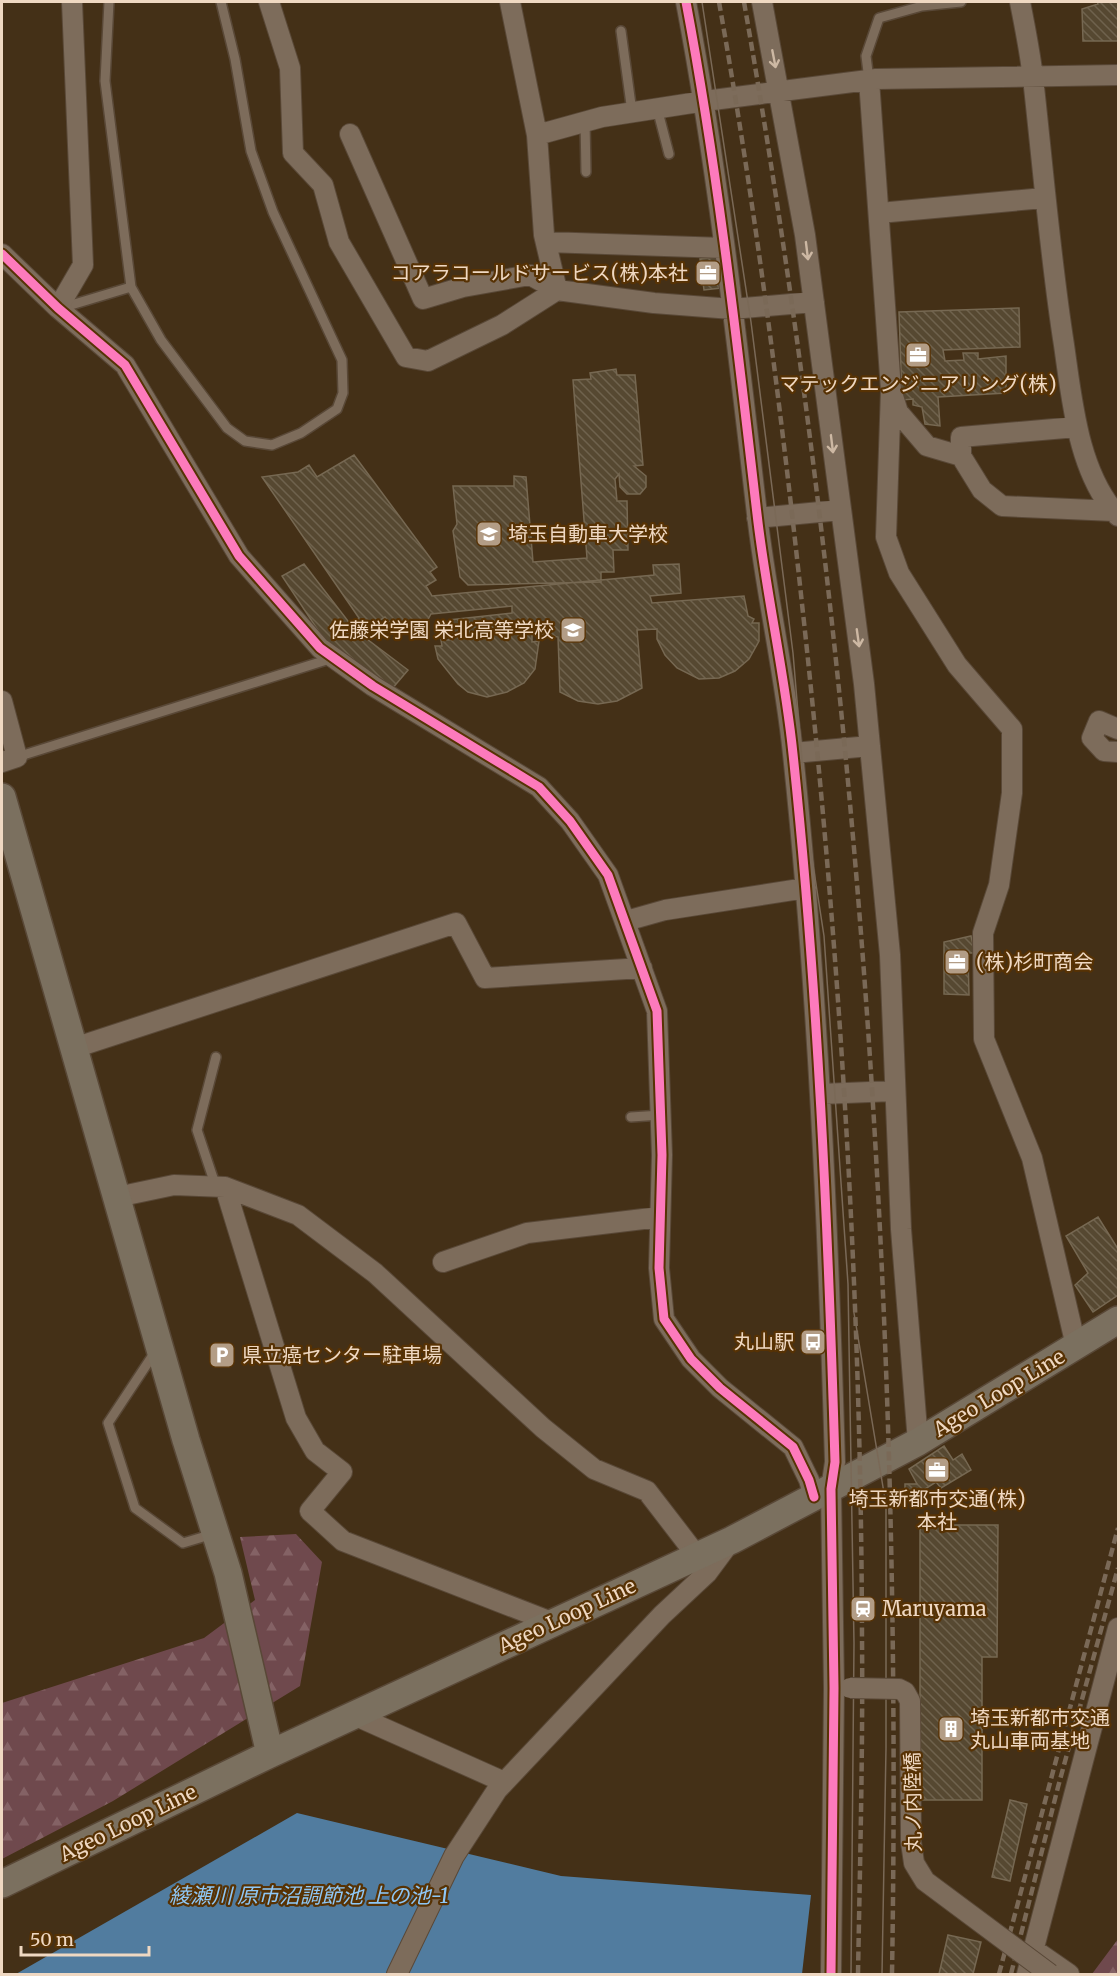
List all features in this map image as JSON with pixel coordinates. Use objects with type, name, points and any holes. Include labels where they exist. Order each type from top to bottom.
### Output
[{"type":"main road","points":[[3,809],[215,1533],[248,1654],[270,1754]]},
{"type":"main road","name":"Ageo Loop Line","points":[[2,1884],[270,1754],[732,1540],[918,1442],[1119,1320]]},
{"type":"street","points":[[58,308],[83,265],[72,2]]},
{"type":"street","points":[[269,2],[290,68],[294,153],[323,184],[339,242],[406,357],[428,361],[502,325],[557,290]]},
{"type":"street","points":[[510,2],[537,135],[546,242],[557,290]]},
{"type":"street","points":[[686,2],[705,100],[757,518],[793,753],[806,888],[821,1094],[835,1462],[823,1493],[842,1688],[831,1974]]},
{"type":"street","points":[[762,2],[780,90],[814,302],[870,746],[891,966],[901,1229],[918,1442]]},
{"type":"street","points":[[1020,2],[1033,76],[1049,254],[1077,427],[1081,445],[1106,502],[1116,513]]},
{"type":"street","points":[[537,135],[632,112],[705,100],[869,80],[1119,75]]},
{"type":"street","points":[[869,80],[891,390],[886,537],[899,573],[957,665],[1012,729],[1012,793],[999,885],[983,933],[984,1039],[1032,1158],[1076,1346]]},
{"type":"street","points":[[350,134],[423,299],[463,287],[530,275],[557,290],[654,303],[732,309],[814,302]]},
{"type":"street","points":[[890,212],[1044,198]]},
{"type":"street","points":[[546,242],[724,248]]},
{"type":"street","points":[[2,254],[58,308],[125,364],[239,556],[280,606],[320,648],[373,686],[539,787],[570,821],[608,876],[657,1011],[661,1114],[659,1268],[664,1319],[691,1359],[720,1388],[793,1447],[809,1480],[823,1493]]},
{"type":"street","points":[[891,390],[898,412],[927,446],[961,456]]},
{"type":"street","points":[[1077,427],[961,437],[961,456],[982,490],[1002,506],[1116,513]]},
{"type":"street","points":[[757,518],[841,510]]},
{"type":"street","points":[[2,701],[9,759]]},
{"type":"street","points":[[1119,729],[1099,721],[1092,738],[1104,751],[1119,752]]},
{"type":"street","points":[[793,753],[870,746]]},
{"type":"street","points":[[626,921],[665,910],[806,888]]},
{"type":"street","points":[[74,1048],[456,923],[485,978],[642,968]]},
{"type":"street","points":[[821,1094],[894,1091]]},
{"type":"street","points":[[117,1197],[174,1185],[220,1187],[298,1215],[375,1273],[543,1428],[594,1469],[647,1491],[697,1556]]},
{"type":"street","points":[[220,1187],[297,1418],[315,1451],[342,1472],[310,1511],[343,1541],[554,1623]]},
{"type":"street","points":[[443,1262],[527,1233],[660,1217]]},
{"type":"street","points":[[397,1974],[454,1856],[504,1782],[662,1615],[707,1573],[732,1540]]},
{"type":"street","points":[[1027,1974],[1119,1628]]},
{"type":"street","name":"丸ノ内陸橋","points":[[842,1688],[899,1689],[905,1692],[910,1701],[911,1842],[914,1863],[925,1881],[1050,1974]]},
{"type":"street","points":[[354,1715],[504,1782]]},
{"type":"street","points":[[1033,1949],[1069,1974]]},
{"type":"lane","points":[[109,2],[105,81],[131,287],[146,317],[227,428],[245,441],[272,445],[301,433],[337,409],[343,393],[342,360],[273,212],[251,151],[244,126],[235,59],[221,2]]},
{"type":"lane","points":[[869,80],[866,56],[879,18],[922,6],[961,2]]},
{"type":"lane","points":[[621,31],[632,112]]},
{"type":"lane","points":[[657,108],[669,154]]},
{"type":"lane","points":[[585,122],[586,172]]},
{"type":"lane","points":[[58,308],[131,287]]},
{"type":"lane","points":[[9,759],[333,658]]},
{"type":"lane","points":[[216,1057],[197,1130],[220,1187]]},
{"type":"lane","points":[[631,1117],[661,1114]]},
{"type":"lane","points":[[159,1346],[108,1423],[135,1508],[183,1543],[215,1533]]},
{"type":"green space","points":[[296,1534],[322,1562],[300,1686],[113,1801],[2,1859],[2,1703],[204,1638],[255,1600],[240,1537]]},
{"type":"green space","points":[[1118,1939],[1118,1974],[1092,1974]]},
{"type":"water","name":"綾瀬川 原市沼調節池 上の池-1","points":[[297,1813],[561,1876],[811,1895],[802,1974],[16,1974]]},
{"type":"building","points":[[1097,2],[1118,2],[1118,41],[1083,41],[1082,9],[1098,4]]},
{"type":"building","points":[[717,257],[721,288],[704,290],[700,259]]},
{"type":"building","points":[[1019,308],[1020,347],[943,350],[945,361],[964,360],[963,353],[978,353],[978,359],[1006,356],[1006,393],[938,397],[940,426],[925,424],[922,407],[913,405],[913,399],[902,400],[899,312]]},
{"type":"building","points":[[616,369],[617,375],[635,375],[643,465],[634,466],[646,476],[646,487],[640,494],[627,494],[620,487],[619,474],[615,479],[617,501],[627,501],[628,550],[613,550],[614,572],[601,572],[601,582],[468,585],[460,577],[453,531],[457,524],[453,486],[514,486],[514,476],[526,477],[533,562],[587,558],[573,380],[591,379],[590,373]]},
{"type":"building","points":[[354,455],[437,567],[430,572],[436,580],[426,586],[432,596],[654,575],[653,565],[679,564],[681,593],[650,596],[652,603],[744,596],[748,616],[754,619],[752,623],[759,623],[759,641],[749,659],[735,671],[719,678],[699,679],[677,668],[665,655],[657,639],[657,629],[637,630],[642,688],[617,701],[598,704],[578,701],[560,692],[558,637],[532,632],[532,642],[539,641],[535,669],[524,683],[507,692],[487,697],[468,692],[458,684],[438,659],[435,646],[442,646],[441,640],[449,640],[449,620],[512,613],[512,606],[431,614],[426,623],[409,628],[400,635],[385,617],[359,633],[408,670],[391,690],[331,650],[282,576],[304,564],[351,625],[359,618],[262,477],[298,472],[309,465],[317,477]]},
{"type":"building","points":[[971,936],[975,953],[968,953],[969,995],[944,994],[944,942]]},
{"type":"building","points":[[1098,1217],[1118,1249],[1118,1295],[1093,1312],[1075,1285],[1088,1273],[1066,1236]]},
{"type":"building","points":[[944,1446],[953,1460],[962,1454],[971,1470],[941,1488],[936,1482],[922,1491],[905,1489],[905,1484],[917,1484],[909,1469]]},
{"type":"building","name":"埼玉新都市交通 丸山車両基地","points":[[920,1525],[998,1525],[997,1657],[982,1657],[982,1800],[920,1800]]},
{"type":"building","points":[[1010,1800],[1027,1804],[1010,1881],[992,1877]]},
{"type":"building","points":[[948,1935],[981,1942],[973,1974],[939,1974]]},
{"type":"tram line","points":[[702,2],[751,322],[793,653],[808,832],[824,936],[848,1284],[854,1643],[851,1974]]},
{"type":"tram line","points":[[854,1313],[886,1505],[886,1748],[882,1974]]},
{"type":"railway","points":[[719,2],[756,230],[786,459],[816,741],[838,996],[853,1252],[861,1508],[862,1721],[858,1974]]},
{"type":"railway","points":[[744,2],[784,247],[817,492],[844,738],[865,985],[880,1232],[890,1479],[893,1726],[892,1974]]},
{"type":"railway","points":[[999,1974],[1118,1528]]},
{"type":"railway","points":[[1011,1974],[1058,1787],[1118,1568]]},
{"type":"cycle path","points":[[686,2],[708,129],[761,544],[790,724],[809,931],[825,1196],[835,1462],[831,1489],[834,1688],[831,1974]]},
{"type":"cycle path","points":[[2,254],[58,308],[125,365],[239,556],[320,648],[373,686],[539,787],[570,821],[608,875],[657,1011],[662,1155],[659,1268],[664,1319],[691,1359],[720,1388],[793,1447],[809,1480],[814,1497]]},
{"type":"place","name":"コアラコールドサービス(株)本社","points":[[708,273]]},
{"type":"place","name":"マテックエンジニアリング(株)","points":[[918,355]]},
{"type":"place","name":"埼玉自動車大学校","points":[[489,534]]},
{"type":"place","name":"佐藤栄学園 栄北高等学校","points":[[573,630]]},
{"type":"place","name":"(株)杉町商会","points":[[957,962]]},
{"type":"place","name":"丸山駅","points":[[813,1342]]},
{"type":"place","name":"県立癌センター駐車場","points":[[222,1355]]},
{"type":"place","name":"埼玉新都市交通(株) 本社","points":[[937,1470]]},
{"type":"place","name":"Maruyama","points":[[863,1609]]},
{"type":"place","name":"埼玉新都市交通 丸山車両基地","points":[[951,1729]]}]
